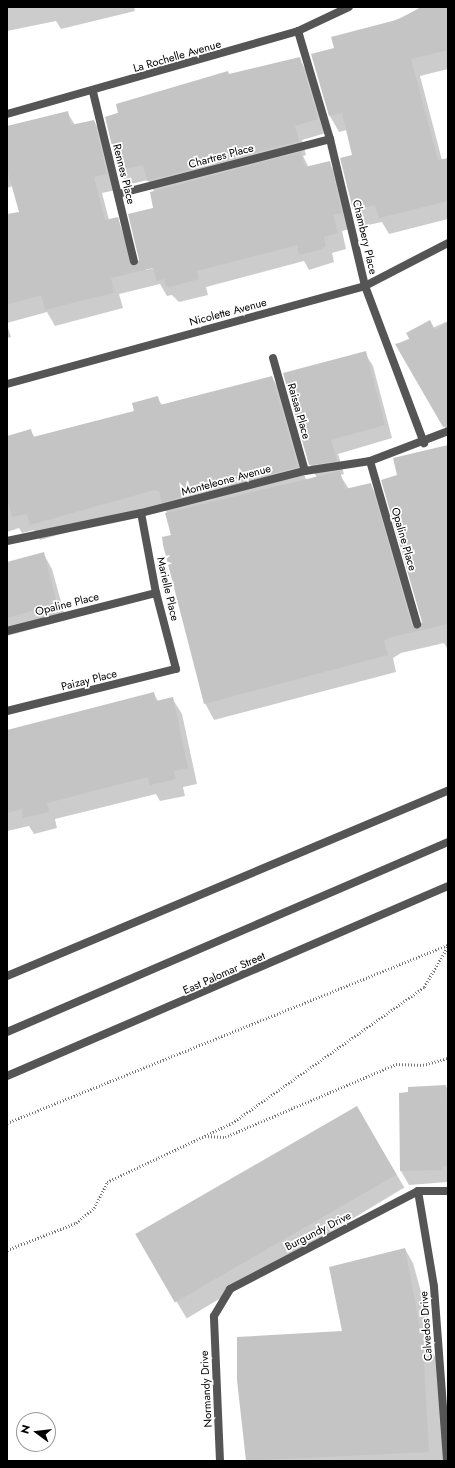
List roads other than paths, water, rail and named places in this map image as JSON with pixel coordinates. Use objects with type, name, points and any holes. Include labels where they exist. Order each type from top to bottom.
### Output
[{"type":"street","name":"La Rochelle Avenue","points":[[7,114],[93,92],[298,31],[349,7]]},
{"type":"street","name":"Chambery Place","points":[[298,31],[330,139],[366,286],[424,443]]},
{"type":"street","name":"Rennes Place","points":[[93,92],[134,261]]},
{"type":"street","name":"Chartres Place","points":[[118,194],[330,139]]},
{"type":"street","name":"Nicolette Avenue","points":[[7,384],[366,286],[448,243]]},
{"type":"street","name":"Raisaa Place","points":[[273,358],[305,471]]},
{"type":"street","name":"Monteleone Avenue","points":[[7,541],[141,513],[305,471],[370,461],[424,443],[448,431]]},
{"type":"street","name":"Opaline Place","points":[[370,461],[417,624]]},
{"type":"street","name":"Marielle Place","points":[[141,513],[156,593],[176,669]]},
{"type":"street","name":"Opaline Place","points":[[7,631],[156,593]]},
{"type":"street","name":"Paizay Place","points":[[7,711],[176,669]]},
{"type":"street","points":[[7,976],[448,791]]},
{"type":"street","points":[[7,1032],[448,842]]},
{"type":"street","name":"East Palomar Street","points":[[7,1076],[448,886]]},
{"type":"street","name":"Burgundy Drive","points":[[214,1316],[230,1289],[418,1191],[448,1191]]},
{"type":"street","name":"Calvedos Drive","points":[[418,1191],[434,1286],[447,1461]]},
{"type":"street","name":"Normandy Drive","points":[[214,1316],[220,1461]]}]
